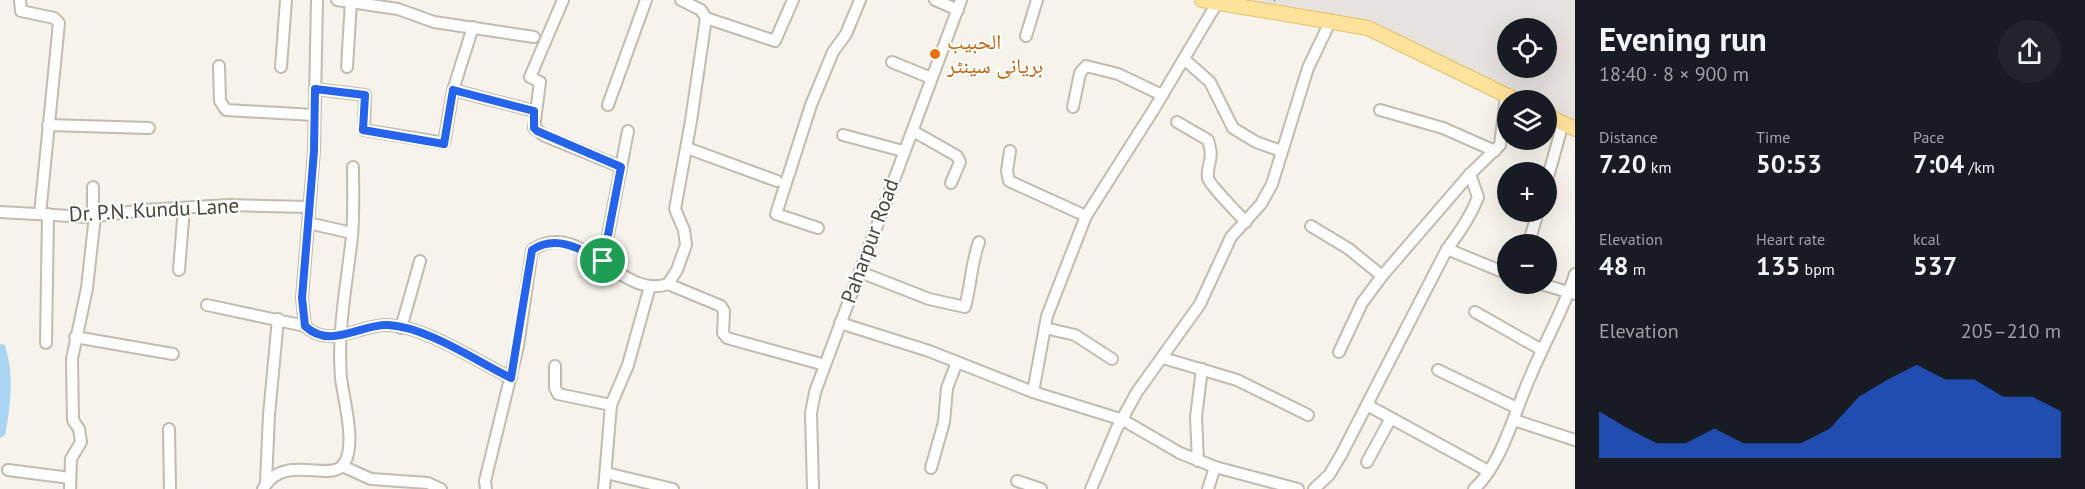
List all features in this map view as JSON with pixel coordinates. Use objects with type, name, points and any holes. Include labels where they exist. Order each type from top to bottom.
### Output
[{"type":"main road","points":[[1202,0],[1368,28],[1497,91]]},
{"type":"street","points":[[20,0],[21,11],[54,18],[59,23],[48,125],[44,214],[46,343]]},
{"type":"street","points":[[281,67],[286,0]]},
{"type":"street","points":[[305,326],[302,298],[314,115],[317,0]]},
{"type":"street","points":[[337,0],[407,11],[434,22],[534,37]]},
{"type":"street","points":[[563,0],[530,77],[540,82],[534,111],[534,128],[621,167]]},
{"type":"street","points":[[608,105],[646,0]]},
{"type":"street","points":[[681,0],[701,10],[706,18],[775,41],[793,0]]},
{"type":"street","points":[[818,228],[776,214],[811,105],[833,52],[846,34],[860,0]]},
{"type":"street","points":[[935,0],[960,5]]},
{"type":"street","points":[[1026,36],[1037,0]]},
{"type":"street","points":[[347,67],[351,1]]},
{"type":"street","points":[[1033,392],[1045,328],[1066,263],[1086,216],[1217,3]]},
{"type":"street","name":"Paharpur Road","points":[[813,489],[811,413],[825,365],[903,151],[913,131],[960,5]]},
{"type":"street","points":[[668,284],[677,270],[686,245],[684,230],[675,209],[687,148],[706,18]]},
{"type":"street","points":[[1091,489],[1137,392],[1200,304],[1231,237],[1246,222],[1272,184],[1308,68],[1331,21]]},
{"type":"street","points":[[315,89],[365,95],[363,130],[444,144],[453,90],[473,27]]},
{"type":"street","points":[[1184,59],[1210,82],[1233,128],[1256,142],[1281,151]]},
{"type":"street","points":[[892,62],[931,78]]},
{"type":"street","points":[[219,66],[220,101],[226,110],[314,115]]},
{"type":"street","points":[[1073,107],[1080,73],[1086,66],[1129,78],[1162,95]]},
{"type":"street","points":[[453,90],[534,111]]},
{"type":"street","points":[[1339,351],[1362,303],[1382,276],[1470,174],[1496,151],[1433,124],[1380,110]]},
{"type":"street","points":[[1177,122],[1209,140],[1213,156],[1209,182],[1246,222]]},
{"type":"street","points":[[48,125],[149,128]]},
{"type":"street","points":[[1555,162],[1569,126]]},
{"type":"street","points":[[603,261],[628,131]]},
{"type":"street","points":[[913,131],[957,156],[960,162],[951,183]]},
{"type":"street","points":[[843,135],[903,151]]},
{"type":"street","points":[[687,148],[777,181]]},
{"type":"street","points":[[1010,151],[1007,171],[1009,181],[1086,216]]},
{"type":"street","points":[[265,486],[272,477],[301,468],[335,470],[342,466],[349,453],[341,378],[340,337],[352,233],[353,167]]},
{"type":"street","points":[[1314,489],[1329,474],[1448,249],[1462,230],[1478,197],[1470,174]]},
{"type":"street","points":[[8,470],[70,484],[71,459],[81,442],[79,429],[73,420],[71,380],[75,337],[87,288],[94,216],[93,187]]},
{"type":"street","name":"Dr. P.N. Kundu Lane","points":[[0,212],[94,216],[255,204],[308,207]]},
{"type":"street","points":[[179,270],[184,208]]},
{"type":"street","points":[[308,223],[352,233]]},
{"type":"street","points":[[1311,226],[1348,249],[1382,276]]},
{"type":"street","points":[[860,272],[929,299],[965,307],[970,287],[972,261],[979,242]]},
{"type":"street","points":[[486,489],[485,482],[511,378],[532,250],[542,244],[565,243],[603,261],[623,275],[650,286],[668,284],[721,306],[724,311],[723,333],[727,338],[825,365]]},
{"type":"street","points":[[1448,249],[1497,269]]},
{"type":"street","points":[[401,328],[420,261]]},
{"type":"street","points":[[1474,489],[1488,471],[1514,420],[1542,350],[1572,292],[1575,274]]},
{"type":"street","points":[[604,489],[611,405],[631,356],[650,286]]},
{"type":"street","points":[[1557,288],[1572,292]]},
{"type":"street","points":[[207,304],[278,319],[305,326],[320,334],[340,337],[376,326],[401,328],[447,346],[511,378]]},
{"type":"street","points":[[1475,312],[1542,350]]},
{"type":"street","points":[[265,486],[278,319]]},
{"type":"street","points":[[840,323],[957,362],[1033,392],[1123,420],[1198,461],[1298,489]]},
{"type":"street","points":[[1045,328],[1075,335],[1112,359]]},
{"type":"street","points":[[75,337],[173,354]]},
{"type":"street","points":[[1163,358],[1237,380],[1308,415]]},
{"type":"street","points":[[931,468],[944,422],[947,388],[957,362]]},
{"type":"street","points":[[555,366],[555,388],[558,394],[611,405]]},
{"type":"street","points":[[1198,461],[1196,417],[1202,369]]},
{"type":"street","points":[[1438,370],[1517,408]]},
{"type":"street","points":[[1366,405],[1488,471]]},
{"type":"street","points":[[1367,462],[1391,418]]},
{"type":"street","points":[[1514,420],[1575,440]]},
{"type":"street","points":[[169,429],[170,489]]},
{"type":"street","points":[[342,466],[371,478],[428,483],[441,489]]},
{"type":"street","points":[[1208,489],[1215,467]]},
{"type":"street","points":[[606,473],[673,489]]},
{"type":"street","points":[[1017,481],[1041,489]]},
{"type":"shaded area","points":[[1225,0],[1575,0],[1575,122],[1557,113],[1557,90],[1510,90],[1367,22]]},
{"type":"water","points":[[0,344],[5,345],[8,357],[11,390],[5,435],[0,438]]},
{"type":"place","name":"الحبیب بریانی سینٹر","points":[[935,54]]},
{"type":"route","points":[[315,89],[365,95],[363,130],[444,144],[453,90],[534,111],[533,122],[537,131],[621,167],[603,261],[565,243],[542,244],[532,250],[523,316],[511,378],[425,336],[401,328],[388,325],[376,326],[340,337],[310,331],[305,326],[303,318],[302,298],[314,151],[315,89]]}]
